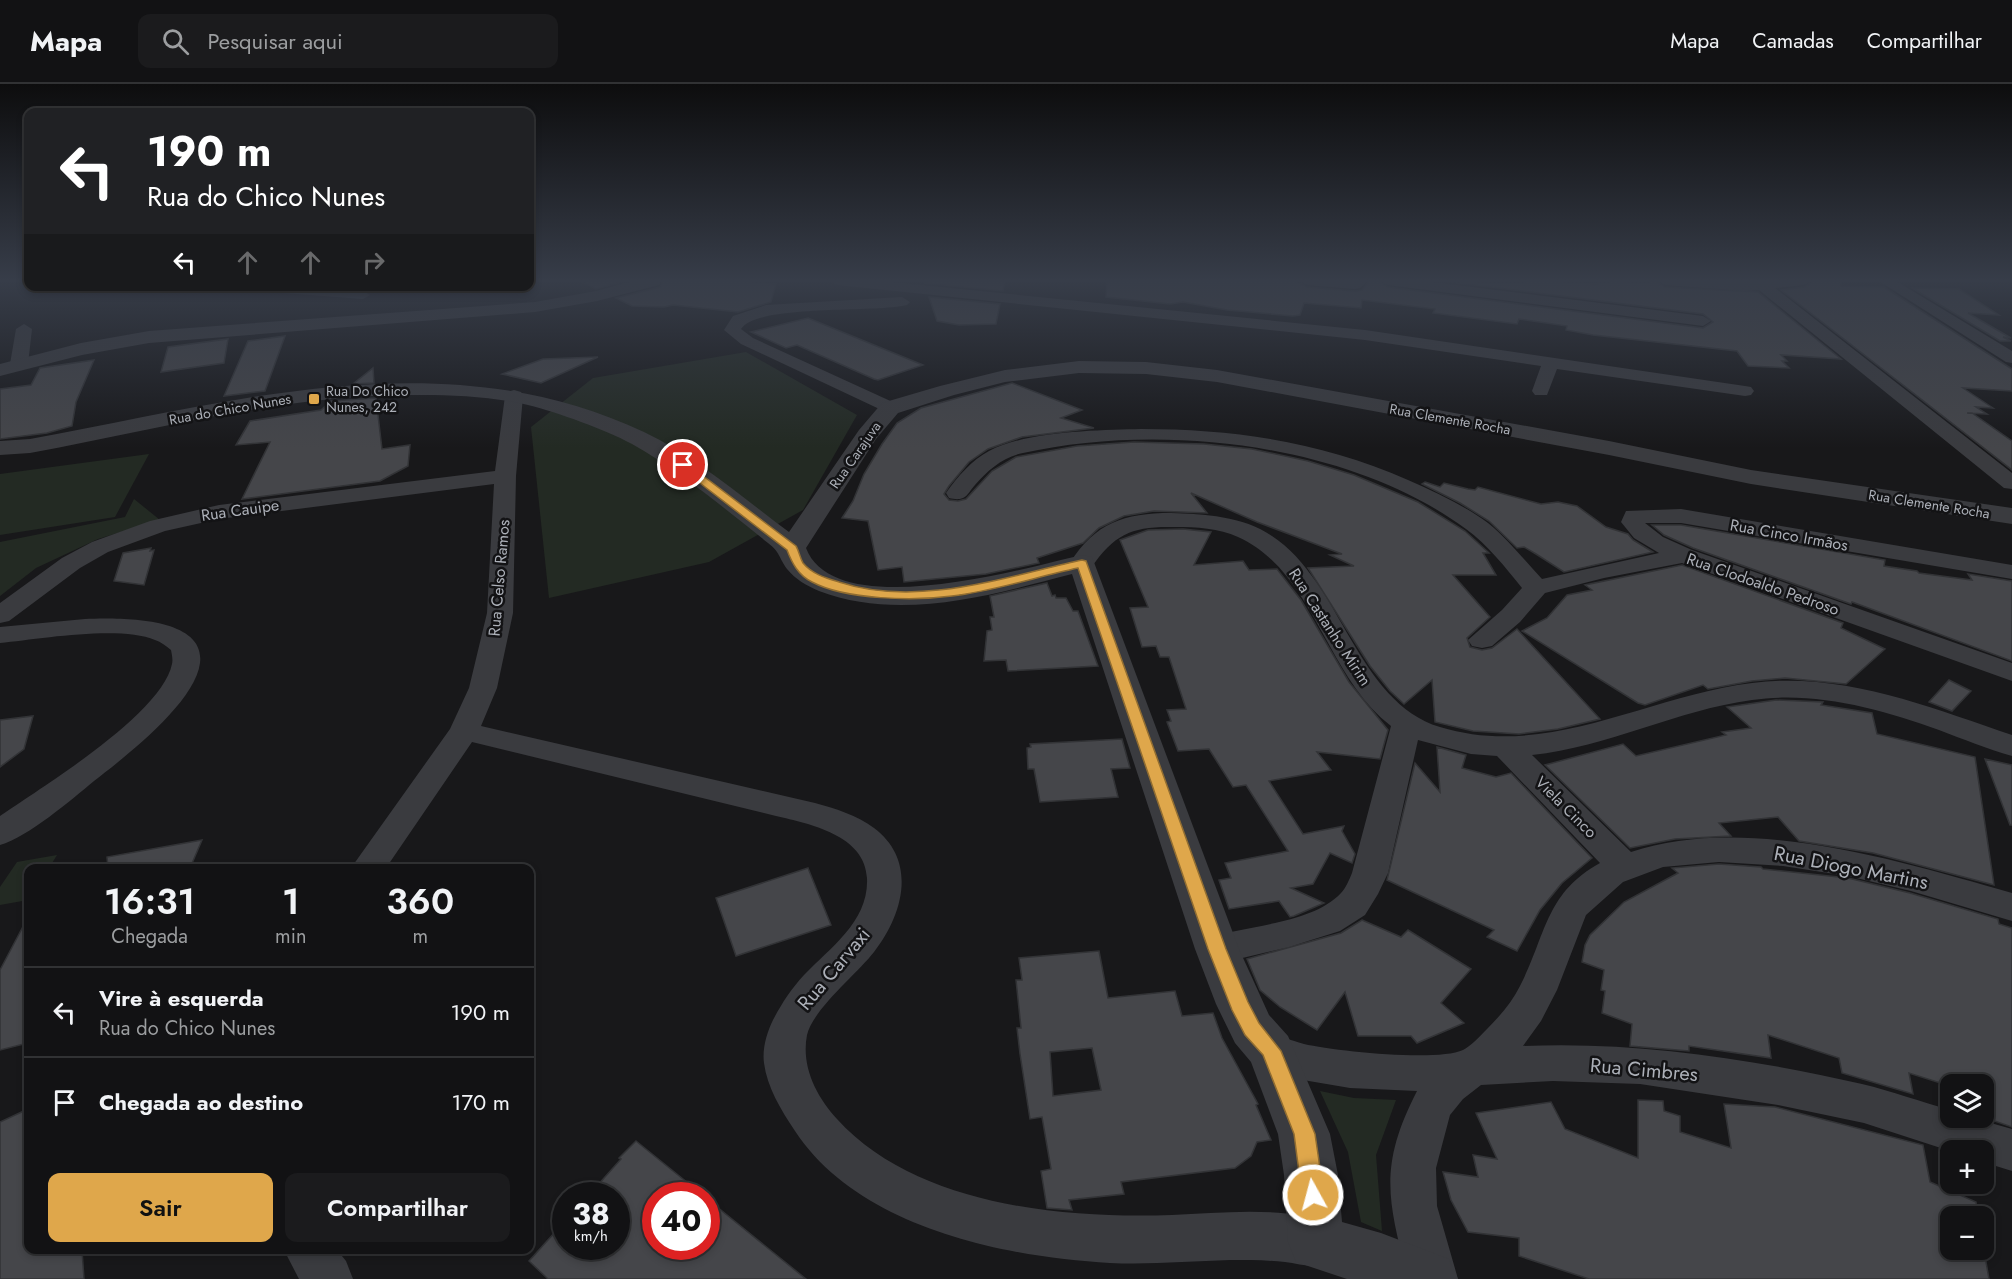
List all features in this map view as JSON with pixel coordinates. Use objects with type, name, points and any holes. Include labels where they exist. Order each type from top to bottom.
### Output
[{"type":"street","points":[[19,364],[23,337]]},
{"type":"street","points":[[0,370],[92,347],[152,337]]},
{"type":"street","name":"Rua Carajuva","points":[[739,337],[890,408],[867,435],[792,548]]},
{"type":"street","points":[[1378,337],[1745,390]]},
{"type":"street","points":[[1828,337],[2012,483]]},
{"type":"street","points":[[1977,337],[2012,358]]},
{"type":"street","points":[[1540,391],[1551,361]]},
{"type":"street","name":"Rua Clemente Rocha","points":[[890,408],[947,390],[1019,373],[1079,367],[1157,369],[1269,385],[1609,448],[1751,477],[2012,516]]},
{"type":"street","name":"Rua do Chico Nunes","points":[[0,448],[30,446],[255,404],[328,393],[433,389],[514,396],[552,405],[636,437],[683,465],[792,548],[798,564],[815,579],[869,593],[914,596],[953,592],[1082,564]]},
{"type":"street","name":"Rua Celso Ramos","points":[[371,864],[464,731],[483,688],[500,613],[504,476],[514,396]]},
{"type":"street","points":[[957,492],[969,478],[1000,454],[1015,448],[1068,440],[1180,436],[1223,438],[1296,448],[1378,476],[1428,498],[1473,523],[1536,588],[1511,616],[1482,640]]},
{"type":"street","name":"Rua Cauipe","points":[[0,615],[71,563],[100,547],[158,526],[219,512],[504,476]]},
{"type":"street","name":"Rua Cinco Irmãos","points":[[1684,555],[1636,528],[1632,522],[1634,516],[1681,516],[2012,573]]},
{"type":"street","name":"Rua Castanho Mirim","points":[[1082,564],[1098,539],[1120,526],[1146,520],[1184,520],[1245,531],[1266,542],[1298,575],[1372,690],[1407,723],[1426,733],[1453,740],[1508,749],[1544,746],[1585,738],[1666,711],[1719,698],[1754,691],[1792,689],[1841,694],[1888,704],[2012,746]]},
{"type":"street","name":"Rua Clodoaldo Pedroso","points":[[1536,588],[1603,571],[1684,555],[2012,673]]},
{"type":"street","points":[[1082,564],[1217,949],[1239,1004],[1252,1029],[1271,1051],[1304,1134],[1311,1174],[1316,1242],[1429,1279]]},
{"type":"street","points":[[0,635],[91,627],[128,627],[164,633],[184,647],[186,663],[181,678],[161,707],[92,768],[0,833]]},
{"type":"street","points":[[1217,949],[1312,926],[1338,916],[1352,906],[1370,873],[1407,723]]},
{"type":"street","name":"Rua Carvaxi","points":[[464,731],[769,803],[836,822],[860,835],[877,851],[886,870],[884,897],[874,920],[860,943],[804,1000],[788,1029],[783,1055],[790,1086],[809,1121],[844,1157],[896,1190],[956,1214],[1023,1231],[1112,1239],[1270,1237],[1316,1242]]},
{"type":"street","name":"Viela Cinco","points":[[1508,749],[1624,866]]},
{"type":"street","points":[[0,809],[40,804]]},
{"type":"street","name":"Rua Diogo Martins","points":[[1433,1279],[1412,1184],[1414,1157],[1427,1118],[1439,1095],[1455,1079],[1499,1045],[1522,1018],[1544,978],[1573,905],[1599,878],[1624,866],[1675,853],[1716,849],[1758,850],[1844,863],[1962,892],[2012,908]]},
{"type":"street","name":"Rua Cimbres","points":[[1271,1051],[1303,1062],[1350,1070],[1436,1073],[1472,1067],[1553,1063],[1640,1066],[1778,1086],[1864,1104],[2012,1150]]},
{"type":"street","points":[[311,1254],[328,1279]]},
{"type":"shaded area","points":[[746,352],[857,415],[803,510],[709,562],[549,598],[531,427],[593,378]]},
{"type":"shaded area","points":[[149,454],[115,517],[0,535],[0,474]]},
{"type":"shaded area","points":[[134,499],[160,520],[98,539],[36,568],[0,596],[0,542],[125,517]]},
{"type":"shaded area","points":[[57,855],[51,864],[24,864],[24,901],[0,905],[0,887],[17,862]]},
{"type":"shaded area","points":[[1320,1091],[1354,1098],[1396,1100],[1376,1155],[1382,1231],[1361,1222],[1348,1152]]},
{"type":"building","points":[[285,337],[265,391],[224,396],[248,341]]},
{"type":"building","points":[[761,337],[854,337],[923,365],[878,380],[797,345],[786,348]]},
{"type":"building","points":[[1609,337],[1813,337],[1841,359],[1781,355],[1787,361],[1782,361],[1789,368],[1748,366],[1737,351]]},
{"type":"building","points":[[1841,337],[1962,337],[2012,369],[2012,391],[1963,388],[1993,408],[1976,407],[1987,414],[1972,413],[2012,441],[2012,470]]},
{"type":"building","points":[[1993,337],[2009,337],[2011,338],[2003,337],[2011,341],[2000,341]]},
{"type":"building","points":[[228,339],[224,363],[161,372],[168,347]]},
{"type":"building","points":[[598,357],[541,383],[502,374],[543,359]]},
{"type":"building","points":[[94,360],[76,402],[72,426],[47,433],[0,439],[0,389],[31,385],[40,368]]},
{"type":"building","points":[[373,368],[374,383],[353,384]]},
{"type":"building","points":[[1012,383],[1082,410],[1061,418],[1094,428],[1022,437],[988,449],[969,462],[949,486],[944,494],[949,500],[966,499],[992,471],[1016,457],[1077,446],[1134,442],[1204,444],[1252,449],[1308,461],[1354,475],[1418,502],[1465,531],[1489,553],[1483,553],[1496,575],[1453,575],[1490,617],[1467,638],[1470,647],[1482,650],[1492,648],[1517,629],[1600,719],[1558,729],[1519,734],[1473,731],[1435,722],[1432,680],[1404,704],[1370,666],[1308,568],[1354,566],[1330,555],[1342,554],[1257,522],[1191,493],[1207,513],[1154,511],[1124,516],[1099,528],[1083,543],[1037,558],[1039,563],[986,574],[904,582],[902,567],[878,570],[868,521],[842,518],[853,501],[864,474],[897,423],[921,408]]},
{"type":"building","points":[[376,398],[382,449],[410,445],[408,466],[380,481],[242,499],[270,442],[236,445],[250,421],[321,410],[331,401]]},
{"type":"building","points":[[1425,482],[1440,487],[1444,483],[1475,490],[1478,487],[1541,504],[1558,502],[1577,506],[1606,527],[1628,534],[1633,540],[1653,552],[1564,572],[1524,547],[1517,548],[1489,521],[1422,484]]},
{"type":"building","points":[[1652,525],[1681,525],[1885,560],[1884,566],[1919,573],[1972,580],[1968,574],[2012,581],[2012,661],[1852,602],[1851,604],[1693,548],[1664,535]]},
{"type":"building","points":[[1183,529],[1211,532],[1194,565],[1243,561],[1249,570],[1277,569],[1301,600],[1349,682],[1388,730],[1380,759],[1317,752],[1331,770],[1269,781],[1303,834],[1344,826],[1342,831],[1355,854],[1352,863],[1330,853],[1313,884],[1291,888],[1324,903],[1294,916],[1290,917],[1279,901],[1229,909],[1219,880],[1231,878],[1225,863],[1288,851],[1246,785],[1233,787],[1209,749],[1178,751],[1167,722],[1171,721],[1167,710],[1186,709],[1169,657],[1160,657],[1156,646],[1142,647],[1130,608],[1148,607],[1120,540],[1148,530]]},
{"type":"building","points":[[151,548],[150,551],[154,550],[144,585],[114,581],[123,553]]},
{"type":"building","points":[[1682,565],[1843,623],[1841,628],[1885,649],[1846,684],[1785,678],[1708,689],[1703,685],[1645,705],[1638,703],[1522,631],[1547,618],[1567,595],[1592,590],[1585,585]]},
{"type":"building","points":[[1047,583],[1052,596],[1066,598],[1073,611],[1078,611],[1098,666],[1008,671],[1006,660],[984,661],[987,631],[992,630],[990,617],[994,617],[990,596]]},
{"type":"building","points":[[1949,680],[1971,691],[1952,711],[1929,702]]},
{"type":"building","points":[[1776,700],[1823,702],[1821,705],[1872,713],[1877,734],[1975,757],[1994,885],[1873,853],[1799,841],[1778,817],[1719,823],[1731,836],[1675,839],[1630,848],[1545,765],[1623,744],[1636,756],[1726,735],[1722,732],[1751,728],[1727,707]]},
{"type":"building","points":[[33,716],[24,749],[0,767],[0,720]]},
{"type":"building","points":[[1122,739],[1130,768],[1111,769],[1118,797],[1040,802],[1034,769],[1028,769],[1027,748],[1031,747],[1030,744]]},
{"type":"building","points":[[1437,747],[1466,755],[1462,768],[1496,777],[1511,773],[1592,858],[1562,883],[1540,910],[1517,951],[1487,937],[1494,930],[1387,880],[1415,763],[1440,792]]},
{"type":"building","points":[[1985,759],[2012,765],[2012,825],[2010,825]]},
{"type":"building","points":[[202,840],[192,864],[108,864],[107,857]]},
{"type":"building","points":[[1719,864],[1848,878],[1910,893],[1998,919],[1999,924],[2012,928],[2012,1127],[1994,1121],[1994,1074],[1940,1074],[1940,1083],[1909,1073],[1913,1094],[1842,1073],[1839,1058],[1768,1035],[1771,1058],[1689,1046],[1689,1051],[1630,1046],[1632,1024],[1602,1013],[1605,991],[1601,990],[1604,970],[1582,962],[1585,945],[1590,935],[1624,902],[1678,873],[1672,868]]},
{"type":"building","points":[[808,868],[831,925],[736,956],[716,898]]},
{"type":"building","points":[[1362,920],[1401,937],[1408,930],[1471,969],[1441,1003],[1464,1023],[1417,1043],[1411,1036],[1358,1036],[1345,992],[1317,1030],[1280,1007],[1260,990],[1247,959],[1341,933]]},
{"type":"building","points":[[24,925],[24,1044],[0,1050],[0,970]]},
{"type":"building","points":[[1099,951],[1108,998],[1175,991],[1182,1016],[1213,1013],[1222,1038],[1258,1104],[1256,1105],[1271,1140],[1257,1142],[1251,1156],[1235,1168],[1121,1182],[1124,1194],[1069,1200],[1072,1210],[1047,1208],[1041,1171],[1051,1169],[1042,1117],[1030,1119],[1017,1028],[1021,1028],[1016,980],[1022,980],[1019,958]],"holes":[[[1092,1048],[1101,1090],[1053,1096],[1050,1052]]]},
{"type":"building","points":[[1638,1100],[1663,1101],[1664,1111],[1680,1116],[1680,1132],[1731,1148],[1724,1104],[1775,1107],[1923,1145],[1930,1182],[1940,1186],[1940,1194],[1958,1194],[1976,1202],[1977,1206],[1940,1206],[1940,1260],[1986,1260],[1989,1279],[1589,1279],[1519,1256],[1519,1238],[1468,1232],[1451,1200],[1443,1172],[1478,1177],[1473,1155],[1497,1159],[1476,1113],[1551,1102],[1565,1129],[1638,1158]]},
{"type":"building","points":[[24,1111],[24,1254],[82,1254],[84,1279],[0,1279],[0,1122]]},
{"type":"building","points":[[636,1141],[687,1182],[642,1182],[642,1260],[720,1260],[720,1209],[806,1279],[548,1279],[529,1261],[552,1236],[552,1260],[630,1260],[630,1182],[600,1182],[621,1159],[619,1158]]},
{"type":"place","name":"Rua Do Chico Nunes, 242","points":[[314,399]]},
{"type":"route","points":[[683,465],[792,548],[798,564],[815,579],[843,588],[869,593],[914,596],[986,586],[1082,564],[1217,949],[1239,1004],[1252,1029],[1271,1051],[1290,1095],[1304,1134],[1313,1195]]}]
